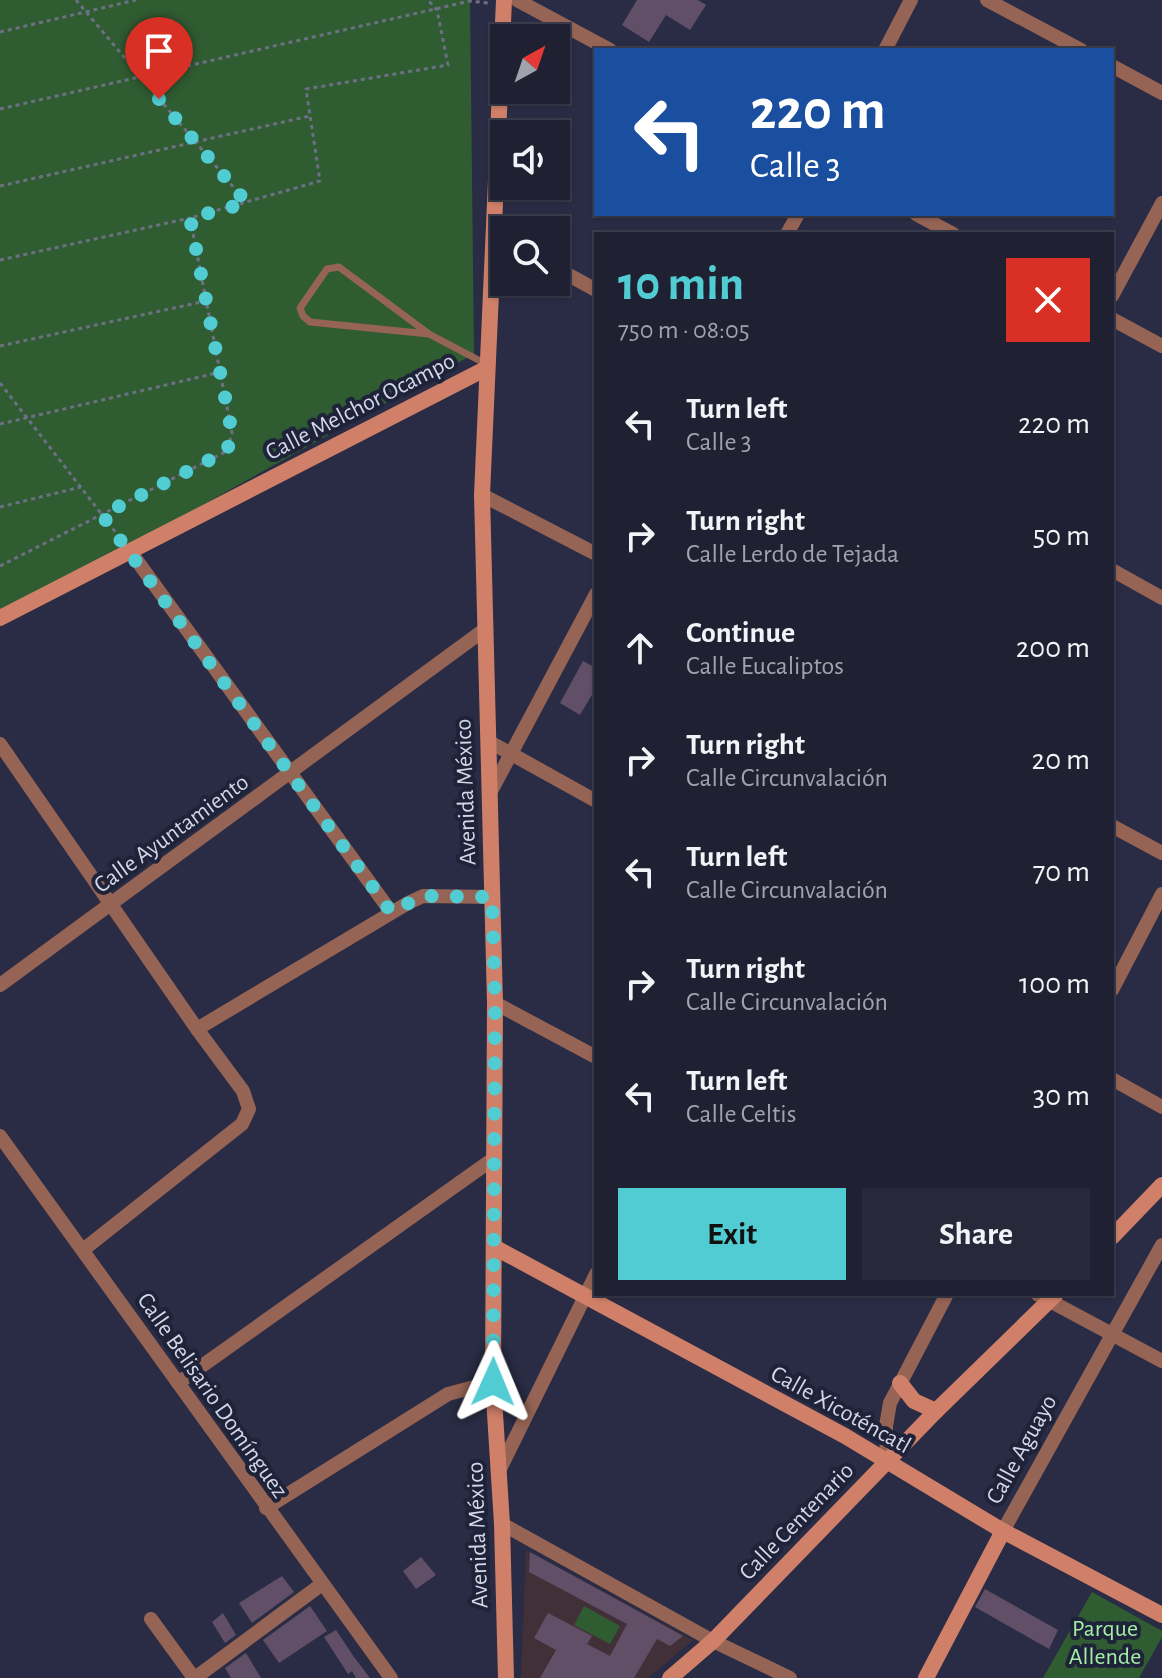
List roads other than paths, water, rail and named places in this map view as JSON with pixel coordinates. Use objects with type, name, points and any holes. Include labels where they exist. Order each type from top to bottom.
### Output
[{"type":"street","points":[[886,48],[911,0]]},
{"type":"street","points":[[987,0],[1077,48]]},
{"type":"street","points":[[508,1],[606,48]]},
{"type":"street","name":"Avenida México","points":[[499,216],[508,1]]},
{"type":"street","points":[[1114,67],[1162,93]]},
{"type":"street","points":[[1114,292],[1162,203]]},
{"type":"street","points":[[920,216],[949,232]]},
{"type":"street","points":[[570,276],[594,289]]},
{"type":"street","name":"Avenida México","points":[[493,296],[482,495],[495,1003],[493,1382],[502,1524],[506,1678]]},
{"type":"street","points":[[1114,320],[1162,346]]},
{"type":"street","name":"Calle Melchor Ocampo","points":[[0,618],[487,366]]},
{"type":"street","points":[[482,495],[594,553]]},
{"type":"street","points":[[130,551],[391,912]]},
{"type":"street","points":[[1114,571],[1162,598]]},
{"type":"street","points":[[489,796],[594,598]]},
{"type":"street","name":"Calle Ayuntamiento","points":[[0,985],[484,630]]},
{"type":"street","points":[[488,741],[594,800]]},
{"type":"street","points":[[0,744],[243,1091],[249,1109],[242,1124],[83,1250]]},
{"type":"street","points":[[1114,827],[1162,853]]},
{"type":"street","points":[[1114,986],[1162,894]]},
{"type":"street","points":[[197,1029],[391,912],[423,896],[492,897]]},
{"type":"street","points":[[495,1003],[594,1056]]},
{"type":"street","points":[[1114,1080],[1162,1107]]},
{"type":"street","name":"Calle Belisario Domínguez","points":[[0,1136],[391,1678]]},
{"type":"street","points":[[178,1383],[493,1159]]},
{"type":"street","points":[[1114,1235],[1162,1185]]},
{"type":"street","name":"Calle Aguayo","points":[[926,1678],[1003,1531],[1162,1245]]},
{"type":"street","name":"Calle Xicoténcatl","points":[[494,1247],[845,1436],[1003,1531],[1162,1615]]},
{"type":"street","points":[[499,1471],[594,1278]]},
{"type":"street","points":[[887,1462],[886,1426],[890,1403],[946,1296]]},
{"type":"street","points":[[1048,1296],[1162,1361]]},
{"type":"street","name":"Calle Centenario","points":[[670,1678],[713,1641],[1048,1296]]},
{"type":"street","points":[[266,1508],[448,1394],[493,1382]]},
{"type":"street","points":[[900,1383],[914,1401],[936,1411]]},
{"type":"street","points":[[502,1524],[713,1641],[790,1678]]},
{"type":"street","points":[[151,1619],[194,1678],[322,1584]]},
{"type":"lane","points":[[429,334],[310,322],[300,308],[327,269],[339,267],[429,334],[487,366]]},
{"type":"park label","name":"Parque Allende","points":[[1105,1642]]}]
